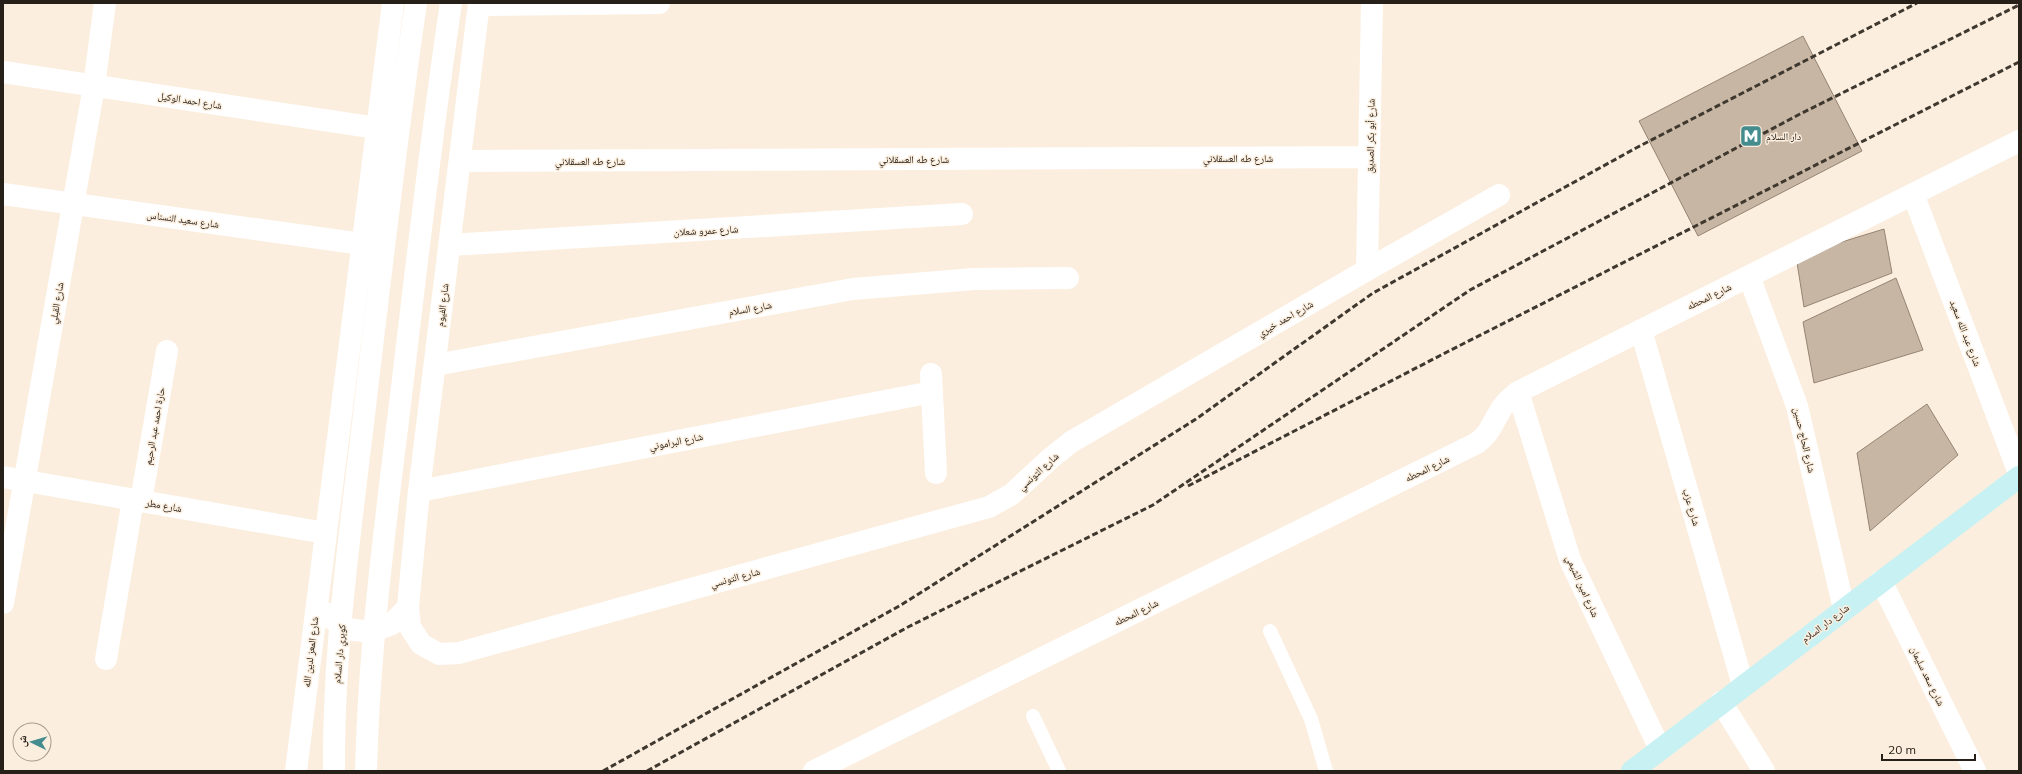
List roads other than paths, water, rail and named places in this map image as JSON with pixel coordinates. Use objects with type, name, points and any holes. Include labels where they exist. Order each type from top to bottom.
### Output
[{"type":"main road","name":"شارع دار السلام","points":[[1632,771],[1881,581],[2017,481]]},
{"type":"street","name":"شارع القبلي","points":[[3,603],[94,86],[105,3]]},
{"type":"street","points":[[325,533],[393,3]]},
{"type":"street","name":"كوبري دار السلام","points":[[334,771],[334,717],[350,537],[400,112],[416,3]]},
{"type":"street","points":[[366,771],[367,716],[383,540],[433,124],[451,3]]},
{"type":"street","points":[[479,4],[659,3]]},
{"type":"street","name":"شارع أبو بكر الصديق","points":[[1367,270],[1372,3]]},
{"type":"street","name":"شارع الفيوم","points":[[408,606],[419,491],[479,4]]},
{"type":"street","name":"شارع احمد الوكيل","points":[[3,72],[377,128]]},
{"type":"street","name":"شارع المحطه","points":[[814,771],[1477,443],[1490,431],[1499,413],[1508,401],[1518,392],[1913,194],[2017,146]]},
{"type":"street","name":"شارع طه العسقلاني","points":[[460,161],[1369,157]]},
{"type":"street","name":"شارع سعيد النسناس","points":[[3,194],[362,244]]},
{"type":"street","name":"شارع عبد الله سعيد","points":[[1913,194],[2017,481]]},
{"type":"street","name":"شارع احمد خيري","points":[[1071,442],[1499,195]]},
{"type":"street","name":"شارع عمرو شعلان","points":[[450,245],[962,214]]},
{"type":"street","name":"شارع الحاج حسين","points":[[1749,276],[1797,406],[1844,609]]},
{"type":"street","name":"شارع السلام","points":[[435,365],[853,289],[974,279],[1068,278]]},
{"type":"street","name":"شارع عزب","points":[[1641,330],[1743,685]]},
{"type":"street","name":"حارة احمد عبد الرحيم","points":[[106,659],[167,350]]},
{"type":"street","name":"شارع البراموني","points":[[419,491],[932,383],[936,473]]},
{"type":"street","name":"شارع امين الشيمي","points":[[1518,392],[1570,560],[1660,749]]},
{"type":"street","name":"شارع التونسي","points":[[408,606],[410,627],[420,644],[439,654],[459,653],[989,507],[1012,494],[1051,458],[1071,442]]},
{"type":"street","name":"شارع مطر","points":[[3,477],[325,533]]},
{"type":"street","name":"شارع المعز لدين الله","points":[[296,771],[325,533]]},
{"type":"street","name":"شارع سعد سليمان","points":[[1881,581],[1975,771]]},
{"type":"street","points":[[317,596],[328,616],[335,621],[347,629],[371,632],[392,624],[408,606]]},
{"type":"street","points":[[1721,702],[1764,771]]},
{"type":"lane","points":[[1270,631],[1311,719],[1326,771]]},
{"type":"lane","points":[[1033,716],[1059,771]]},
{"type":"railway","points":[[603,771],[901,605],[1196,419],[1373,293],[1636,148],[1917,3]]},
{"type":"railway","points":[[647,771],[908,627],[1153,505],[1470,290],[1800,114],[2019,5]]},
{"type":"railway","points":[[1188,486],[1447,352],[2019,62]]},
{"type":"place","name":"دار السلام","points":[[1751,136]]}]
